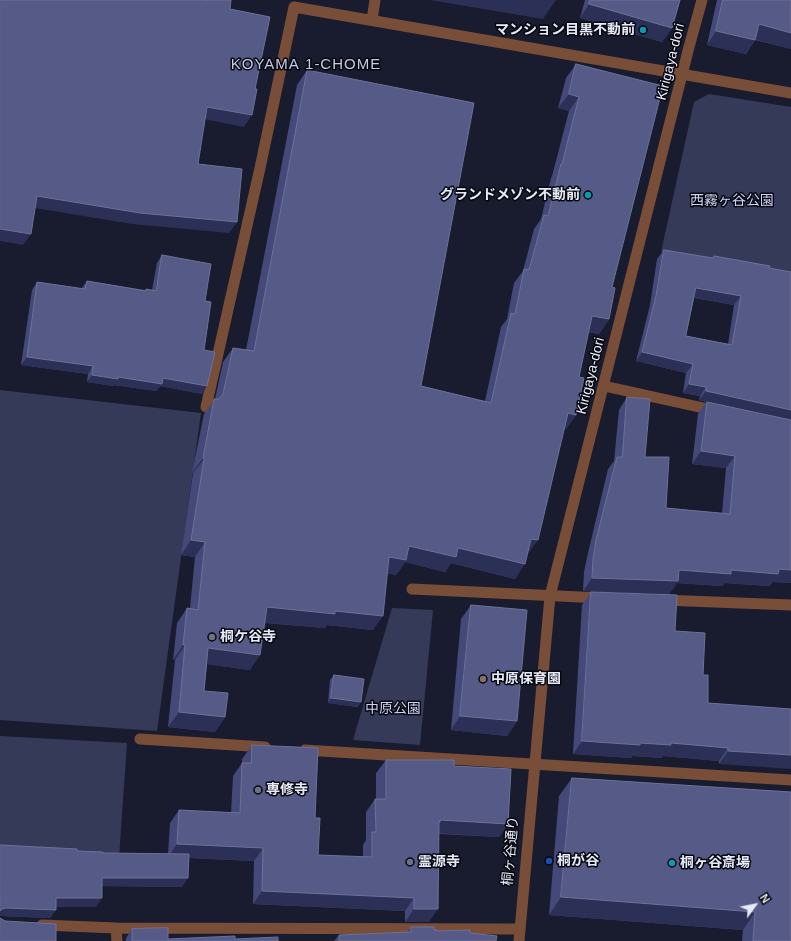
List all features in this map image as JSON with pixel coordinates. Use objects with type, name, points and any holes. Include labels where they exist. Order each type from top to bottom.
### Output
[{"type":"street","points":[[372,20],[375,0]]},
{"type":"street","name":"Kirigaya-dori","points":[[534,764],[550,596],[702,0]]},
{"type":"street","points":[[206,407],[260,168],[294,7],[791,93]]},
{"type":"street","points":[[604,386],[728,414]]},
{"type":"street","points":[[412,589],[613,598]]},
{"type":"street","points":[[652,600],[791,605]]},
{"type":"street","points":[[140,739],[273,748]]},
{"type":"street","points":[[297,749],[791,780]]},
{"type":"street","name":"桐ヶ谷通り","points":[[519,941],[534,764]]},
{"type":"street","points":[[31,924],[116,928],[519,929]]},
{"type":"street","points":[[116,928],[117,941]]},
{"type":"green space","name":"西霧ヶ谷公園","points":[[709,94],[791,107],[791,275],[661,252],[694,102]]},
{"type":"green space","points":[[0,390],[201,413],[157,731],[0,720]]},
{"type":"green space","name":"中原公園","points":[[392,608],[433,610],[420,745],[353,740]]},
{"type":"green space","points":[[0,736],[127,743],[119,858],[0,852]]},
{"type":"building","points":[[0,0],[231,0],[230,9],[270,17],[255,89],[257,89],[252,115],[207,107],[198,164],[242,169],[237,222],[140,213],[37,196],[31,234],[0,229]]},
{"type":"building","points":[[590,0],[680,0],[672,28],[589,4]]},
{"type":"building","points":[[723,0],[791,0],[791,33],[759,24],[755,40],[716,31]]},
{"type":"building","points":[[576,64],[663,86],[612,287],[615,288],[609,319],[592,316],[579,377],[584,378],[576,415],[568,413],[538,540],[531,539],[525,564],[458,548],[456,557],[409,546],[406,560],[389,557],[383,616],[335,611],[335,614],[267,607],[260,655],[208,648],[204,691],[228,693],[225,717],[179,712],[187,608],[198,610],[205,542],[191,540],[203,458],[214,399],[219,399],[223,394],[233,348],[254,351],[307,70],[474,103],[421,386],[491,403],[511,313],[515,314],[524,269],[529,270],[544,215],[548,216],[579,97],[569,94]]},
{"type":"building","points":[[664,250],[713,258],[714,256],[770,266],[769,268],[791,272],[791,410],[706,391],[706,387],[689,384],[693,364],[642,352],[656,296]],"holes":[[[696,288],[741,296],[732,345],[686,336]]]},
{"type":"building","points":[[162,255],[211,264],[205,301],[211,302],[204,350],[215,352],[207,386],[163,378],[162,384],[118,377],[118,379],[92,375],[93,366],[27,357],[37,282],[85,289],[87,281],[146,291],[146,289],[156,291]]},
{"type":"building","points":[[627,397],[650,399],[645,457],[669,457],[666,508],[730,514],[735,456],[701,451],[707,402],[791,420],[791,570],[779,569],[778,574],[731,570],[731,574],[679,570],[678,581],[592,578],[596,540],[617,457],[622,457]]},
{"type":"building","points":[[591,592],[677,595],[675,631],[705,633],[703,675],[708,675],[708,703],[791,709],[791,755],[728,751],[728,748],[671,743],[671,745],[640,743],[640,745],[582,741]]},
{"type":"building","points":[[471,605],[527,610],[517,721],[460,716]]},
{"type":"building","points":[[334,675],[364,679],[361,702],[331,698]]},
{"type":"building","points":[[252,745],[318,748],[315,818],[320,818],[318,855],[372,857],[372,832],[376,832],[375,799],[386,799],[386,760],[454,760],[454,766],[511,769],[508,824],[440,820],[438,909],[414,909],[414,898],[262,891],[263,848],[177,844],[179,810],[240,813],[242,763],[251,763]]},
{"type":"building","name":"桐ヶ谷斎場","points":[[572,778],[791,792],[791,941],[753,941],[755,912],[561,897]]},
{"type":"building","points":[[0,845],[77,849],[77,851],[103,853],[189,854],[188,878],[102,878],[102,898],[56,898],[56,910],[6,908],[0,911]]},
{"type":"building","points":[[0,918],[5,921],[56,924],[56,941],[0,941]]},
{"type":"building","points":[[411,927],[434,927],[434,930],[437,931],[470,930],[470,933],[497,936],[496,941],[339,941],[339,935],[411,932]]},
{"type":"building","points":[[168,928],[168,939],[235,936],[235,939],[278,937],[278,941],[132,941],[132,929]]},
{"type":"place","name":"マンション目黒不動前","points":[[643,30]]},
{"type":"place","name":"グランドメゾン不動前","points":[[588,195]]},
{"type":"place","name":"桐ケ谷寺","points":[[212,637]]},
{"type":"place","name":"中原保育園","points":[[483,679]]},
{"type":"place","name":"専修寺","points":[[258,790]]},
{"type":"place","name":"桐が谷","points":[[549,861]]},
{"type":"place","name":"霊源寺","points":[[410,862]]},
{"type":"place","name":"桐ヶ谷斎場","points":[[672,863]]},
{"type":"district","name":"KOYAMA 1-CHOME","points":[[306,65]]}]
